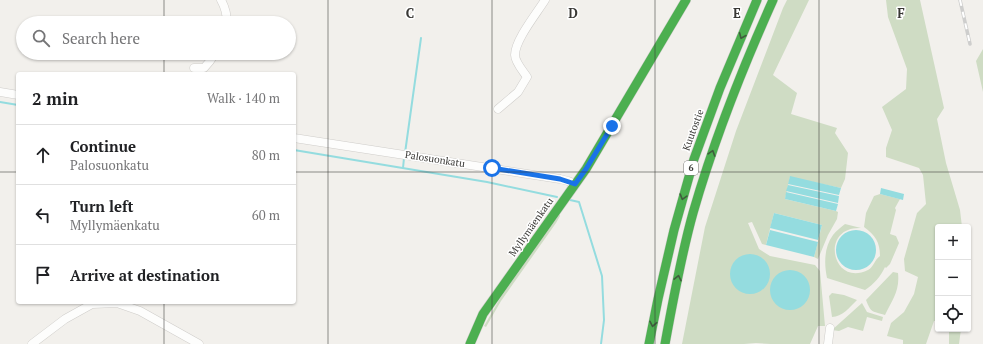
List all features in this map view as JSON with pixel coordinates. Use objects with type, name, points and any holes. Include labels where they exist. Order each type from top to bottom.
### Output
[{"type":"main road","name":"Myllymäenkatu","points":[[470,344],[484,314],[575,184],[598,148],[686,0]]},
{"type":"main road","name":"Kuutostie","points":[[649,344],[674,230],[694,159],[720,88],[758,0]]},
{"type":"main road","name":"6","points":[[665,344],[674,296],[698,197],[715,142],[735,88],[773,0]]},
{"type":"street","points":[[221,0],[227,16]]},
{"type":"street","points":[[498,109],[518,92],[527,77],[520,68],[515,56],[517,45],[545,0]]},
{"type":"street","points":[[194,68],[204,68],[211,60]]},
{"type":"street","points":[[0,92],[16,95]]},
{"type":"street","name":"Palosuonkatu","points":[[296,138],[552,178],[575,184]]},
{"type":"street","points":[[32,344],[65,319],[92,304]]},
{"type":"street","points":[[120,304],[140,311],[199,344]]},
{"type":"street","points":[[828,344],[830,328]]},
{"type":"green space","points":[[787,0],[809,0],[773,75],[797,93],[791,114],[837,128],[835,133],[848,153],[845,179],[841,188],[790,177],[785,199],[838,212],[837,219],[828,235],[818,259],[814,257],[822,225],[774,213],[766,245],[762,244],[752,222],[748,223],[759,249],[770,256],[815,265],[820,271],[825,326],[818,326],[810,344],[682,344],[705,227],[736,131]]},
{"type":"green space","points":[[886,0],[920,0],[944,108],[937,119],[946,163],[960,210],[962,224],[935,224],[935,321],[926,344],[903,344],[903,340],[887,336],[891,323],[904,312],[914,294],[918,277],[905,271],[904,259],[917,213],[926,204],[923,175],[919,168],[886,157],[886,148],[892,130],[882,107],[906,89],[907,69],[888,17]]},
{"type":"green space","points":[[983,49],[983,92],[976,61]]},
{"type":"green space","points":[[880,194],[900,199],[895,208],[896,210],[890,234],[896,236],[899,243],[890,264],[886,268],[885,267],[877,280],[865,290],[827,278],[825,267],[826,250],[834,234],[845,224],[861,228],[848,230],[839,236],[835,245],[835,255],[839,264],[846,271],[856,273],[868,270],[880,256],[876,239],[864,227],[866,213],[874,196]]},
{"type":"green space","points":[[559,213],[560,216],[556,223],[501,301],[486,327],[484,326],[502,295]]},
{"type":"green space","points":[[893,272],[898,273],[898,285],[893,300],[885,315],[875,312],[869,307],[866,300]]},
{"type":"green space","points":[[832,293],[844,295],[857,300],[842,313],[836,317],[832,317],[829,296]]},
{"type":"green space","points":[[862,303],[867,312],[883,317],[882,321],[867,317],[863,331],[848,327],[839,331],[832,330]]},
{"type":"green space","points":[[949,332],[961,332],[959,344],[949,344]]},
{"type":"water","points":[[790,176],[841,188],[839,195],[788,184]]},
{"type":"water","points":[[788,185],[839,196],[838,203],[786,191]]},
{"type":"water","points":[[881,188],[904,194],[903,200],[880,194]]},
{"type":"water","points":[[786,192],[838,204],[836,211],[785,199]]},
{"type":"water","points":[[774,213],[822,225],[818,240],[770,228]]},
{"type":"water","points":[[770,230],[818,242],[814,257],[766,245]]},
{"type":"water","points":[[860,230],[867,233],[873,239],[876,250],[875,258],[867,267],[860,270],[852,270],[845,267],[837,258],[836,246],[839,239],[848,231]]},
{"type":"water","points":[[754,254],[761,257],[767,263],[770,274],[769,282],[761,291],[754,294],[746,294],[739,291],[731,282],[730,270],[733,263],[742,255]]},
{"type":"water","points":[[794,270],[801,273],[807,279],[810,290],[809,298],[801,307],[794,310],[786,310],[779,307],[771,298],[770,286],[773,279],[782,271]]},
{"type":"waterway","points":[[405,153],[421,38]]},
{"type":"waterway","points":[[0,102],[16,105]]},
{"type":"waterway","points":[[296,150],[487,182],[557,197]]},
{"type":"waterway","points":[[403,168],[404,158]]},
{"type":"waterway","points":[[570,200],[579,202],[602,276],[604,320],[601,344]]},
{"type":"railway","points":[[960,0],[970,44]]},
{"type":"traffic: fast","points":[[470,344],[483,314],[586,169],[686,0]]},
{"type":"traffic: fast","points":[[649,344],[674,230],[694,159],[720,88],[757,0]]},
{"type":"traffic: fast","points":[[665,344],[685,245],[701,186],[729,105],[773,0]]},
{"type":"route","points":[[492,168],[560,179],[575,184],[586,169],[612,126]]}]
